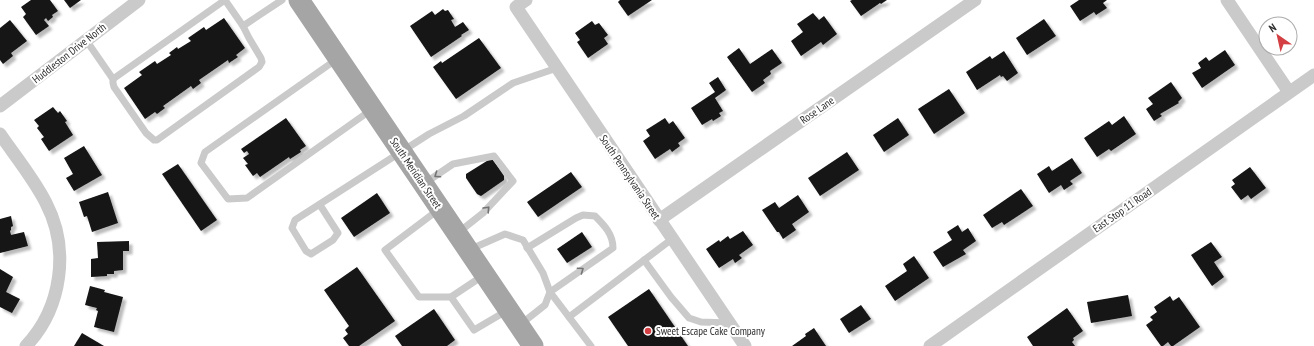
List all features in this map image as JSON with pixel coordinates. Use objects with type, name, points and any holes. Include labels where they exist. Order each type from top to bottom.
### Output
[{"type":"main road","name":"South Meridian Street","points":[[299,0],[533,346]]},
{"type":"street","name":"Huddleston Drive North","points":[[0,106],[139,0]]},
{"type":"street","name":"Rose Lane","points":[[660,220],[975,0]]},
{"type":"street","points":[[1227,0],[1290,92]]},
{"type":"street","name":"South Pennsylvania Street","points":[[521,4],[557,68],[745,346]]},
{"type":"street","name":"East Stop 11 Road","points":[[933,345],[1314,75]]},
{"type":"street","points":[[0,134],[46,202],[55,225],[59,245],[59,277],[53,302],[43,325],[36,336],[26,346]]},
{"type":"lane","points":[[86,40],[113,78],[114,87],[146,132],[154,140],[158,140],[259,67],[262,62],[243,26],[225,0],[113,78]]},
{"type":"lane","points":[[243,26],[282,0]]},
{"type":"lane","points":[[338,57],[205,152],[200,163],[228,199],[247,198],[373,108]]},
{"type":"lane","points":[[320,205],[338,233],[333,240],[311,254],[306,251],[292,228],[295,220],[401,151],[429,134],[464,116],[513,83],[557,68]]},
{"type":"lane","points":[[424,184],[453,164],[494,156],[513,181],[483,213],[457,233]]},
{"type":"lane","points":[[440,208],[385,250],[419,297],[450,297],[485,274]]},
{"type":"lane","points":[[450,297],[474,330],[545,305],[550,292],[613,248],[612,239],[603,224],[595,216],[589,215],[576,218],[527,248]]},
{"type":"lane","points":[[469,250],[505,234],[523,240],[543,273],[550,292],[591,346]]},
{"type":"lane","points":[[569,317],[672,239]]},
{"type":"lane","points":[[644,260],[671,297],[689,318],[701,322],[729,322]]},
{"type":"building","points":[[31,0],[50,0],[58,11],[52,15],[53,17],[48,21],[46,18],[44,20],[49,26],[36,35],[23,17],[26,14],[21,7]]},
{"type":"building","points":[[64,0],[81,0],[70,8]]},
{"type":"building","points":[[620,0],[652,0],[628,16],[618,2]]},
{"type":"building","points":[[887,0],[861,16],[850,1]]},
{"type":"building","points":[[1079,0],[1107,0],[1103,3],[1107,8],[1096,15],[1094,12],[1080,21],[1070,6]]},
{"type":"building","points":[[443,9],[445,11],[448,10],[454,19],[451,20],[455,27],[463,22],[469,30],[431,57],[410,26],[432,11],[435,15]]},
{"type":"building","points":[[813,13],[819,20],[824,16],[837,34],[823,45],[821,42],[801,56],[791,41],[803,32],[797,24]]},
{"type":"building","points":[[224,18],[245,48],[236,55],[238,57],[229,63],[228,60],[199,80],[201,83],[193,89],[191,86],[163,106],[165,108],[157,114],[155,112],[145,119],[124,88],[142,75],[139,72],[155,61],[157,64],[171,55],[169,53],[177,47],[178,49],[191,41],[188,38],[204,27],[206,30]]},
{"type":"building","points":[[1044,19],[1056,36],[1027,55],[1016,38]]},
{"type":"building","points":[[10,20],[27,41],[11,53],[13,56],[3,64],[0,60],[0,28]]},
{"type":"building","points":[[592,21],[595,25],[599,23],[608,35],[604,38],[608,44],[588,58],[577,42],[580,40],[575,33]]},
{"type":"building","points":[[479,38],[501,68],[456,99],[433,67],[441,61],[442,63]]},
{"type":"building","points":[[739,48],[750,64],[772,49],[782,63],[770,71],[771,74],[763,80],[765,83],[752,92],[727,57]]},
{"type":"building","points":[[1225,50],[1235,65],[1202,88],[1192,73],[1201,68],[1198,63],[1206,57],[1209,61]]},
{"type":"building","points":[[1004,51],[1018,73],[1007,81],[1000,75],[977,90],[966,72],[990,56],[992,59]]},
{"type":"building","points":[[718,77],[726,90],[715,98],[723,111],[719,113],[721,116],[702,125],[691,108],[715,92],[709,83]]},
{"type":"building","points":[[1171,82],[1182,98],[1178,102],[1179,103],[1160,114],[1162,116],[1154,121],[1146,109],[1153,104],[1148,98]]},
{"type":"building","points":[[949,89],[965,113],[934,134],[918,109]]},
{"type":"building","points":[[53,107],[58,113],[60,111],[67,121],[65,122],[73,135],[49,151],[41,139],[44,137],[37,128],[39,126],[34,120]]},
{"type":"building","points":[[1124,116],[1136,134],[1111,151],[1109,149],[1097,157],[1084,138],[1109,121],[1112,125]]},
{"type":"building","points":[[286,118],[306,146],[300,150],[301,152],[290,159],[289,157],[260,177],[257,173],[253,176],[245,165],[248,164],[243,158],[249,154],[247,151],[244,153],[241,149]]},
{"type":"building","points":[[665,118],[669,124],[673,121],[685,138],[678,143],[680,146],[672,152],[670,149],[655,159],[643,141],[650,136],[646,130]]},
{"type":"building","points":[[898,118],[909,135],[884,152],[873,135]]},
{"type":"building","points":[[84,146],[102,175],[74,191],[66,178],[73,174],[64,158]]},
{"type":"building","points":[[847,152],[859,170],[820,196],[808,178]]},
{"type":"building","points":[[1072,158],[1082,173],[1070,181],[1073,184],[1064,190],[1061,185],[1049,193],[1037,174],[1049,166],[1052,171]]},
{"type":"building","points":[[490,159],[493,160],[504,176],[504,180],[481,196],[477,194],[466,178],[466,174]]},
{"type":"building","points":[[178,164],[217,220],[201,231],[162,174]]},
{"type":"building","points":[[1250,167],[1266,188],[1251,199],[1248,195],[1241,200],[1231,187],[1235,184],[1232,180]]},
{"type":"building","points":[[571,172],[582,187],[538,217],[527,202]]},
{"type":"building","points":[[1021,189],[1033,206],[1004,225],[1002,222],[992,228],[983,215]]},
{"type":"building","points":[[108,192],[118,223],[92,232],[87,216],[84,217],[79,202]]},
{"type":"building","points":[[377,193],[390,213],[354,237],[341,218]]},
{"type":"building","points":[[798,195],[809,212],[792,224],[796,230],[783,239],[762,210],[775,202],[779,208]]},
{"type":"building","points":[[11,216],[13,226],[11,227],[10,231],[11,235],[24,232],[28,246],[0,253],[0,219]]},
{"type":"building","points":[[958,225],[962,232],[968,228],[976,241],[963,250],[966,254],[943,267],[933,252],[952,240],[947,232]]},
{"type":"building","points":[[743,231],[753,245],[739,255],[742,258],[735,263],[733,259],[719,268],[706,249],[719,240],[720,242],[728,236],[730,239]]},
{"type":"building","points":[[582,232],[592,247],[567,263],[557,249]]},
{"type":"building","points":[[129,241],[129,251],[123,251],[123,270],[114,271],[114,274],[107,274],[107,276],[91,277],[91,259],[98,258],[97,242]]},
{"type":"building","points":[[1211,242],[1222,257],[1214,262],[1224,277],[1212,286],[1191,255]]},
{"type":"building","points":[[914,256],[929,278],[895,301],[885,286],[907,271],[903,264]]},
{"type":"building","points":[[357,267],[395,321],[359,346],[349,346],[343,338],[348,334],[345,330],[349,326],[324,290]]},
{"type":"building","points":[[0,269],[13,277],[6,292],[20,299],[12,313],[0,307]]},
{"type":"building","points":[[90,286],[105,290],[104,292],[123,297],[114,332],[94,327],[98,311],[96,310],[97,308],[85,305]]},
{"type":"building","name":"Sweet Escape Cake Company","points":[[649,289],[688,346],[628,346],[608,317]]},
{"type":"building","points":[[1128,295],[1132,316],[1091,323],[1087,302]]},
{"type":"building","points":[[1170,296],[1173,301],[1179,297],[1200,327],[1173,346],[1171,346],[1168,342],[1161,346],[1146,325],[1153,320],[1150,317],[1157,312],[1154,307]]},
{"type":"building","points":[[861,305],[871,319],[849,333],[840,319]]},
{"type":"building","points":[[1067,308],[1083,331],[1073,338],[1074,340],[1072,342],[1075,346],[1033,346],[1027,337]]},
{"type":"building","points":[[434,309],[455,340],[447,346],[402,346],[395,336]]},
{"type":"building","points":[[814,328],[826,346],[792,346],[806,336],[805,334]]},
{"type":"building","points":[[82,333],[104,346],[74,346]]},
{"type":"place","name":"Sweet Escape Cake Company","points":[[648,331]]}]
